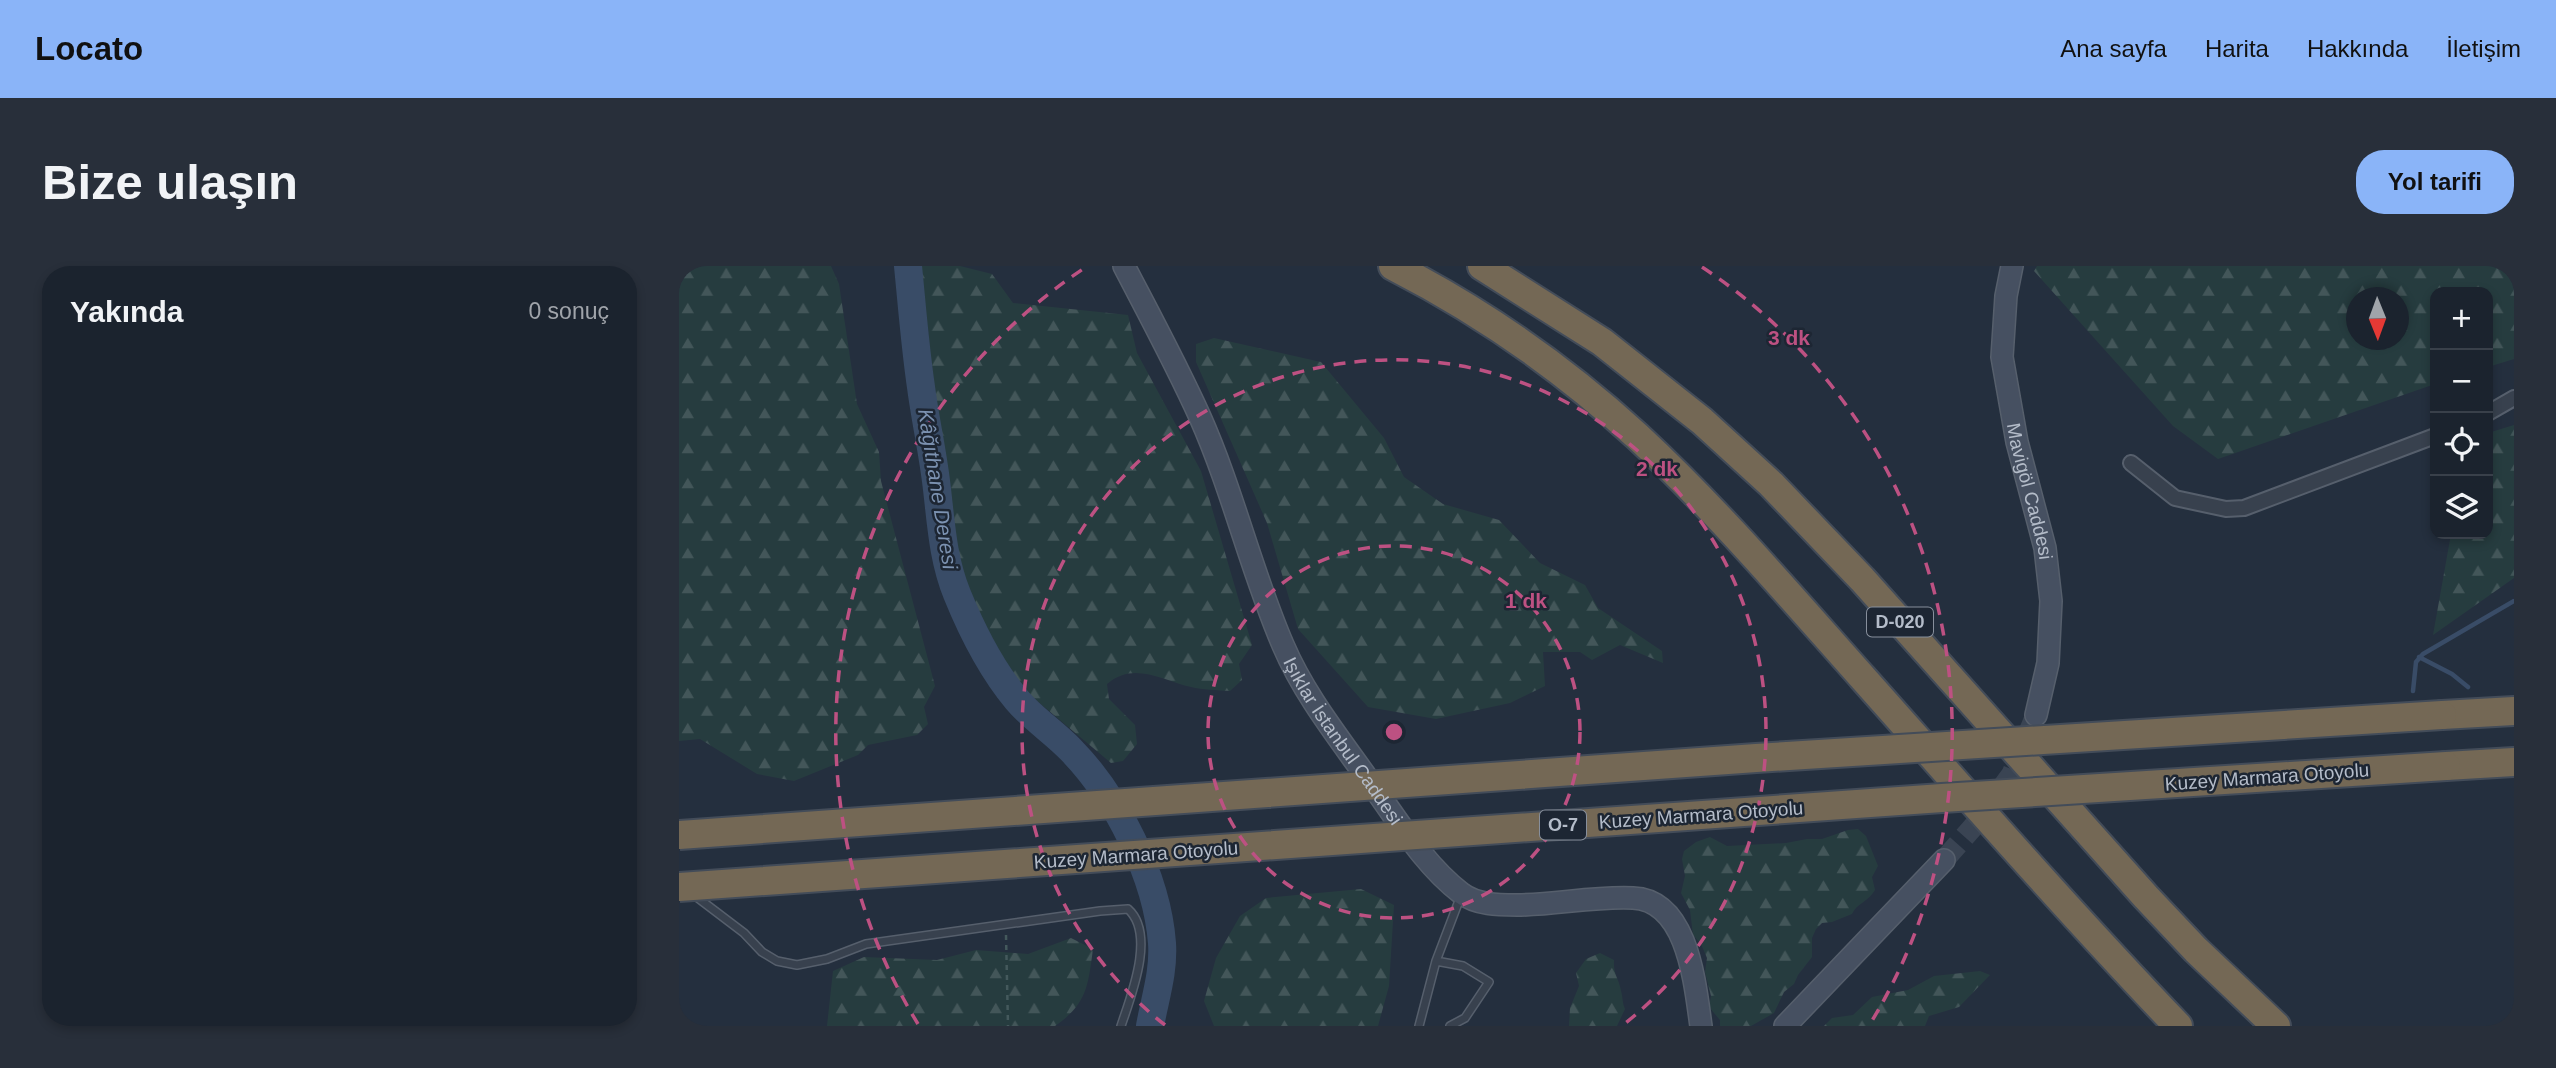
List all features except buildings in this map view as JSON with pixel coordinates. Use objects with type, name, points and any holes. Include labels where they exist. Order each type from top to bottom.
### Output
[{"type":"highway","points":[[1394,266],[1475,313],[1520,344],[1597,402],[1646,445],[1742,542],[1995,826],[2178,1026]]},
{"type":"highway","name":"D-020","points":[[1482,266],[1602,342],[1702,421],[1771,484],[1862,579],[2163,915],[2276,1026]]},
{"type":"highway","points":[[679,835],[1742,759],[2514,711]]},
{"type":"highway","name":"Kuzey Marmara Otoyolu","points":[[679,886],[1942,798],[2514,762]]},
{"type":"street","name":"Işıklar İstanbul Caddesi","points":[[1124,266],[1201,418],[1283,646],[1323,716],[1416,847],[1462,894],[1478,902],[1501,905],[1632,898],[1653,902],[1670,916],[1681,934],[1701,1026]]},
{"type":"street","name":"Mavigöl Caddesi","points":[[2012,266],[2006,296],[2002,356],[2017,442],[2045,548],[2051,601],[2048,663],[2036,715]]},
{"type":"street","points":[[2493,410],[2514,398]]},
{"type":"street","points":[[2131,463],[2175,498],[2226,509],[2244,508],[2430,438]]},
{"type":"street","points":[[1785,1026],[1944,860]]},
{"type":"lane","points":[[679,886],[744,933],[762,952],[777,961],[797,965],[827,959],[866,944],[1128,909],[1135,915],[1139,927],[1138,979],[1121,1026]]},
{"type":"lane","points":[[1419,1026],[1436,961],[1462,894]]},
{"type":"lane","points":[[1436,961],[1463,966],[1489,982],[1465,1018],[1450,1026]]},
{"type":"path","points":[[1006,924],[1008,1026]]},
{"type":"green space","points":[[679,266],[831,266],[839,284],[857,404],[879,452],[881,481],[935,686],[924,707],[928,724],[917,735],[868,745],[858,755],[794,781],[757,774],[700,739],[679,741]]},
{"type":"green space","points":[[913,266],[960,266],[992,274],[1013,303],[1128,315],[1137,353],[1201,471],[1252,645],[1239,664],[1242,680],[1230,691],[1196,688],[1138,673],[1117,677],[1107,684],[1109,699],[1135,725],[1137,744],[1123,761],[1111,763],[1017,684],[971,617],[943,516],[928,328]]},
{"type":"green space","points":[[2037,266],[2514,266],[2514,359],[2493,365],[2493,287],[2430,287],[2430,386],[2218,459],[2173,426],[2034,271]]},
{"type":"green space","points":[[1214,338],[1321,362],[1384,438],[1404,477],[1443,504],[1499,520],[1540,563],[1585,585],[1598,608],[1662,651],[1663,663],[1620,645],[1592,660],[1580,652],[1543,652],[1545,686],[1510,703],[1436,719],[1368,707],[1298,629],[1267,523],[1196,362],[1196,344]]},
{"type":"green space","points":[[2514,425],[2514,578],[2433,635],[2450,539],[2493,539],[2493,431]]},
{"type":"green space","points":[[1858,829],[1866,836],[1878,866],[1872,877],[1875,890],[1852,914],[1822,923],[1816,929],[1812,938],[1812,957],[1794,984],[1784,992],[1774,1013],[1751,1026],[1720,1026],[1720,1020],[1709,1007],[1711,996],[1705,972],[1707,958],[1701,944],[1693,935],[1690,910],[1681,893],[1685,876],[1682,859],[1684,851],[1696,842],[1710,837],[1727,846],[1786,843],[1822,839]]},
{"type":"green space","points":[[1361,889],[1394,905],[1389,986],[1378,1026],[1214,1026],[1204,1001],[1216,958],[1240,916],[1266,898]]},
{"type":"green space","points":[[1071,938],[1093,949],[1089,974],[1080,1002],[1055,1026],[827,1026],[833,971],[864,957],[937,960],[976,950],[1028,954]]},
{"type":"green space","points":[[1600,953],[1614,960],[1625,1009],[1617,1026],[1569,1026],[1570,1008],[1579,986],[1576,973],[1586,959]]},
{"type":"green space","points":[[1980,971],[1990,975],[1959,1007],[1929,1016],[1925,1026],[1824,1026],[1832,1018],[1853,1015],[1872,997],[1908,990],[1934,976]]},
{"type":"waterway","name":"Kâğıthane Deresi","points":[[908,266],[921,387],[943,538],[952,580],[976,636],[999,676],[1023,707],[1064,743],[1088,769],[1119,814],[1132,839],[1152,892],[1162,943],[1160,975],[1150,1026]]},
{"type":"waterway","points":[[2413,691],[2416,662],[2423,654],[2514,601]]},
{"type":"waterway","points":[[2419,657],[2452,674],[2468,687]]},
{"type":"tunnel","points":[[1944,860],[1973,827],[2012,774],[2036,715]]}]
